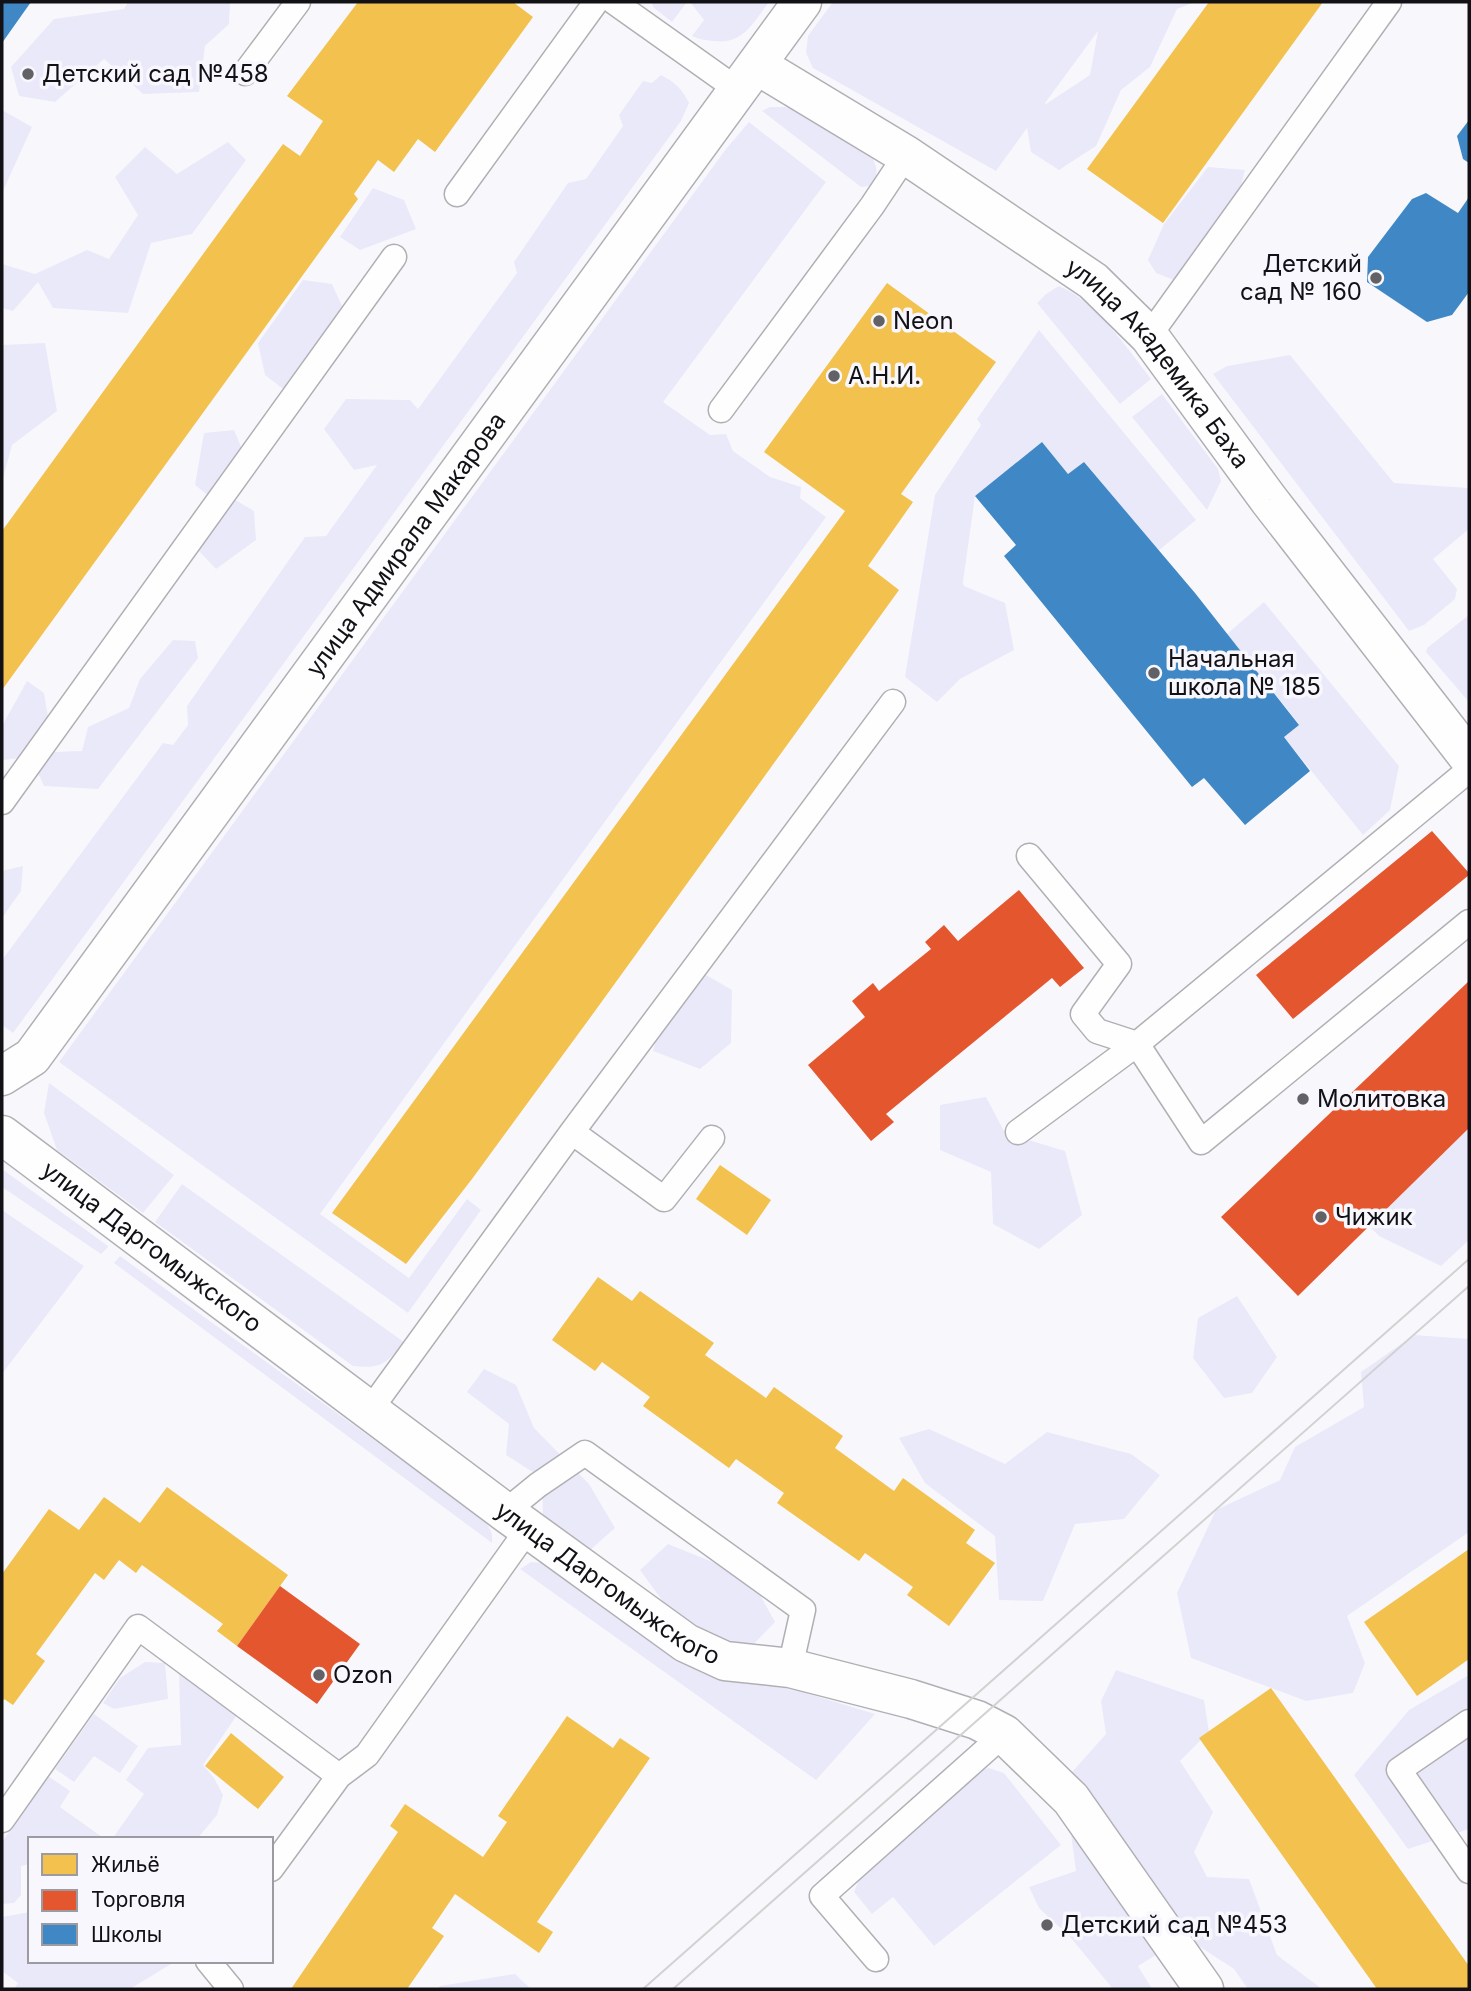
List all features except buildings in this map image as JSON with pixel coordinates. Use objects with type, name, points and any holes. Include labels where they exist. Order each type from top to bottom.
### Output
[{"type":"street","name":"улица Адмирала Макарова","points":[[2,1076],[32,1057],[802,2]]},
{"type":"street","name":"улица Академика Баха","points":[[747,77],[906,155],[1093,281],[1149,336],[1269,500],[1469,758]]},
{"type":"street","name":"улица Даргомыжского","points":[[2,1135],[517,1521],[686,1643],[725,1661],[790,1668],[977,1720],[1004,1734],[1071,1799],[1204,1989]]},
{"type":"lane","points":[[245,73],[298,2]]},
{"type":"lane","points":[[457,194],[596,2]]},
{"type":"lane","points":[[614,2],[747,77]]},
{"type":"lane","points":[[1149,336],[1389,2]]},
{"type":"lane","points":[[721,410],[872,206],[906,155]]},
{"type":"lane","points":[[2,802],[394,257]]},
{"type":"lane","points":[[370,1410],[572,1132],[893,702]]},
{"type":"lane","points":[[1018,1132],[1137,1044],[1469,769]]},
{"type":"lane","points":[[1029,856],[1119,964],[1083,1014],[1097,1031],[1137,1044],[1201,1142],[1469,922]]},
{"type":"lane","points":[[572,1132],[664,1199],[712,1138]]},
{"type":"lane","points":[[273,1866],[339,1776],[367,1755],[538,1485],[584,1453],[803,1610],[790,1668]]},
{"type":"lane","points":[[2,1821],[138,1627],[339,1776]]},
{"type":"lane","points":[[1469,1722],[1399,1770],[1469,1871]]},
{"type":"lane","points":[[876,1959],[822,1896],[1004,1734]]},
{"type":"lane","points":[[210,1963],[230,1989]]},
{"type":"shaded area","points":[[128,2],[230,2],[229,24],[205,46],[199,92],[143,94],[104,59],[55,102],[19,96],[11,67],[54,19],[124,9]]},
{"type":"shaded area","points":[[651,2],[687,2],[672,22],[654,8]]},
{"type":"shaded area","points":[[690,2],[769,2],[746,31],[733,40],[724,41],[703,40],[692,36],[704,20]]},
{"type":"shaded area","points":[[833,2],[1195,2],[1177,9],[1150,67],[1121,90],[1096,146],[1059,170],[1031,152],[1027,128],[996,171],[813,68],[806,53],[808,36]],"holes":[[[1098,31],[1090,75],[1046,104],[1045,103]]]},
{"type":"shaded area","points":[[661,75],[678,86],[689,103],[681,121],[13,1033],[2,1025],[2,960],[163,743],[173,745],[188,725],[187,706],[305,537],[326,536],[377,465],[354,470],[324,429],[346,399],[410,400],[418,409],[517,273],[514,262],[568,183],[586,179],[623,126],[619,115],[643,81],[652,83]]},
{"type":"shaded area","points":[[770,107],[796,110],[873,159],[876,173],[870,186],[861,187],[762,111]]},
{"type":"shaded area","points":[[2,110],[32,127],[2,193]]},
{"type":"shaded area","points":[[749,122],[826,182],[663,402],[710,435],[726,434],[733,451],[770,477],[801,487],[800,498],[826,517],[320,1214],[409,1278],[467,1199],[481,1210],[408,1313],[59,1062],[726,149]]},
{"type":"shaded area","points":[[228,142],[246,160],[192,234],[151,243],[128,313],[53,308],[38,282],[13,311],[2,308],[2,264],[35,274],[87,250],[109,259],[138,215],[115,177],[145,147],[177,174]]},
{"type":"shaded area","points":[[1208,167],[1245,170],[1230,230],[1189,286],[1156,273],[1148,260],[1164,224]]},
{"type":"shaded area","points":[[373,188],[404,200],[416,229],[360,250],[340,237]]},
{"type":"shaded area","points":[[303,280],[332,284],[348,319],[291,395],[265,375],[258,343]]},
{"type":"shaded area","points":[[1059,286],[1086,302],[1098,314],[1151,379],[1120,404],[1037,303]]},
{"type":"shaded area","points":[[1039,330],[1196,520],[1158,551],[1084,462],[1068,474],[1042,442],[975,496],[963,582],[964,586],[1005,603],[1014,650],[960,679],[937,702],[905,677],[935,495],[981,425],[977,419]]},
{"type":"shaded area","points":[[45,343],[57,411],[12,445],[2,482],[2,345]]},
{"type":"shaded area","points":[[1290,355],[1394,483],[1469,488],[1469,529],[1433,559],[1457,589],[1455,599],[1424,625],[1409,631],[1213,374],[1227,366]]},
{"type":"shaded area","points":[[1162,394],[1218,469],[1221,481],[1207,510],[1132,417]]},
{"type":"shaded area","points":[[234,430],[244,454],[232,498],[254,511],[256,540],[216,569],[199,551],[224,508],[195,485],[204,433]]},
{"type":"shaded area","points":[[1264,602],[1399,766],[1390,810],[1363,835],[1284,737],[1299,724],[1227,634]]},
{"type":"shaded area","points":[[1469,615],[1469,702],[1426,652],[1427,648]]},
{"type":"shaded area","points":[[173,640],[195,641],[198,658],[98,789],[44,786],[31,757],[2,760],[2,726],[27,681],[44,693],[54,752],[82,751],[88,727],[129,708],[140,679]]},
{"type":"shaded area","points":[[23,866],[21,891],[2,918],[2,871]]},
{"type":"shaded area","points":[[694,968],[732,990],[731,1043],[700,1069],[653,1051],[671,991]]},
{"type":"shaded area","points":[[49,1083],[174,1175],[143,1213],[57,1150],[44,1113]]},
{"type":"shaded area","points":[[986,1097],[1005,1133],[1065,1151],[1082,1215],[1039,1249],[993,1224],[991,1172],[940,1150],[940,1105]]},
{"type":"shaded area","points":[[1469,1098],[1469,1240],[1441,1266],[1379,1236],[1351,1207],[1409,1113]]},
{"type":"shaded area","points":[[2,1169],[108,1247],[101,1254],[2,1187]]},
{"type":"shaded area","points":[[182,1184],[404,1342],[393,1355],[377,1366],[353,1366],[155,1222]]},
{"type":"shaded area","points":[[2,1210],[84,1266],[2,1374]]},
{"type":"shaded area","points":[[120,1256],[486,1521],[492,1534],[492,1543],[114,1263]]},
{"type":"shaded area","points":[[1237,1296],[1277,1357],[1252,1393],[1224,1398],[1193,1358],[1198,1318]]},
{"type":"shaded area","points":[[1414,1335],[1469,1339],[1469,1532],[1347,1616],[1365,1663],[1353,1693],[1306,1701],[1191,1658],[1177,1593],[1216,1510],[1280,1480],[1295,1447],[1364,1407],[1361,1372]]},
{"type":"shaded area","points":[[484,1369],[516,1385],[534,1428],[589,1484],[615,1528],[588,1552],[543,1519],[542,1478],[506,1455],[509,1424],[467,1392]]},
{"type":"shaded area","points":[[929,1429],[1005,1464],[1047,1432],[1131,1454],[1160,1475],[1124,1519],[1075,1524],[1043,1601],[999,1600],[995,1536],[925,1483],[899,1438]]},
{"type":"shaded area","points":[[668,1544],[750,1577],[775,1622],[748,1650],[681,1626],[640,1570]]},
{"type":"shaded area","points":[[531,1562],[544,1563],[669,1653],[704,1674],[799,1691],[875,1714],[816,1780],[520,1569]]},
{"type":"shaded area","points":[[145,1662],[165,1663],[168,1699],[114,1709],[103,1703],[120,1678]]},
{"type":"shaded area","points":[[1116,1670],[1204,1700],[1209,1732],[1180,1761],[1213,1812],[1194,1852],[1207,1877],[1249,1879],[1277,1955],[1322,1989],[1248,1989],[1234,1969],[1185,1937],[1138,1966],[1152,1989],[1113,1989],[1071,1938],[1039,1908],[1029,1887],[1076,1871],[1064,1781],[1106,1734],[1101,1701]]},
{"type":"shaded area","points":[[179,1672],[237,1715],[203,1765],[223,1795],[217,1815],[199,1837],[113,1837],[144,1794],[126,1780],[148,1748],[181,1745]]},
{"type":"shaded area","points":[[1469,1675],[1469,1829],[1408,1849],[1354,1775],[1409,1710]]},
{"type":"shaded area","points":[[94,1714],[138,1746],[120,1773],[94,1756],[74,1782],[55,1769]]},
{"type":"shaded area","points":[[989,1768],[1004,1773],[1061,1845],[934,1946],[893,1897],[872,1914],[854,1892],[860,1877],[978,1771]]},
{"type":"shaded area","points":[[48,1776],[70,1791],[60,1807],[102,1837],[28,1837],[28,1864],[21,1866],[21,1895],[14,1903],[2,1904],[2,1842]]},
{"type":"shaded area","points":[[28,1912],[28,1963],[173,1963],[130,1989],[14,1989],[18,1983],[2,1971],[2,1917]]},
{"type":"shaded area","points":[[515,1974],[531,1989],[437,1989],[440,1986]]},
{"type":"tram line","points":[[643,1989],[1469,1259]]},
{"type":"tram line","points":[[673,1989],[1469,1286]]},
{"type":"place","name":"Детский сад №458","points":[[28,74]]},
{"type":"place","name":"Детский сад № 160","points":[[1376,278]]},
{"type":"place","name":"Neon","points":[[879,321]]},
{"type":"place","name":"А.Н.И.","points":[[834,376]]},
{"type":"place","name":"Начальная школа № 185","points":[[1154,673]]},
{"type":"place","name":"Молитовка","points":[[1303,1099]]},
{"type":"place","name":"Чижик","points":[[1321,1217]]},
{"type":"place","name":"Ozon","points":[[319,1675]]},
{"type":"place","name":"Детский сад №453","points":[[1047,1925]]}]
